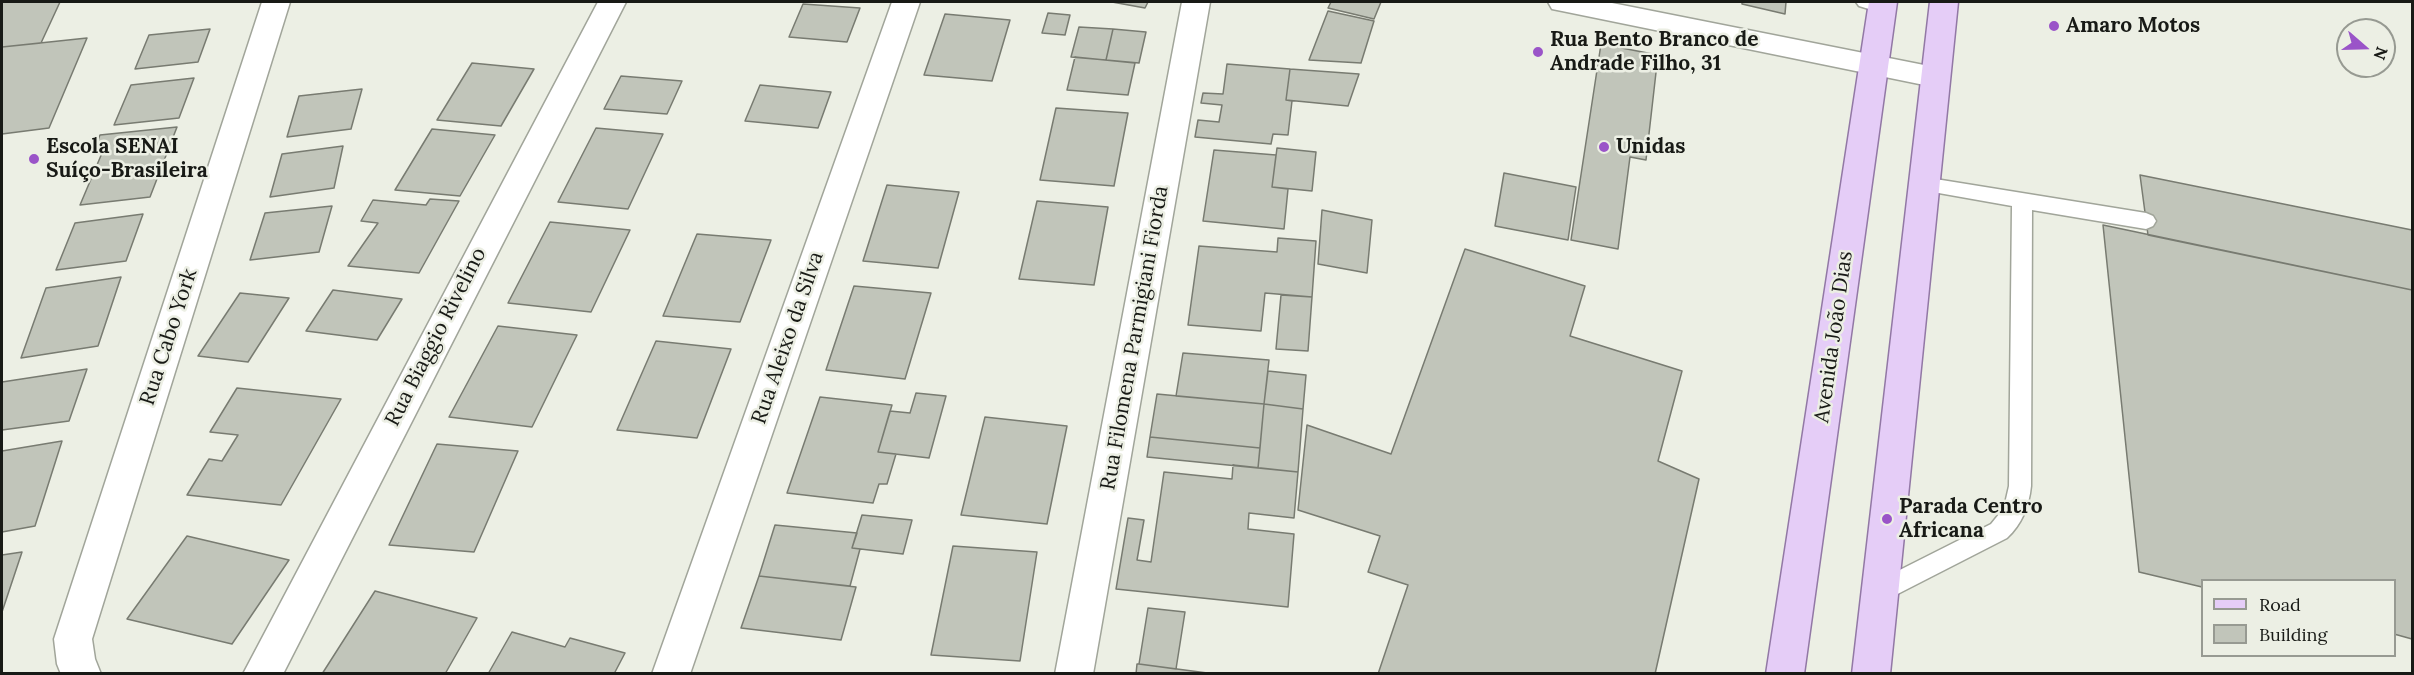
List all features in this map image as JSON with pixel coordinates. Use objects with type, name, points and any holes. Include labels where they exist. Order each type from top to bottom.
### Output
[{"type":"main road","points":[[1871,674],[1934,77],[1944,2]]},
{"type":"main road","name":"Avenida João Dias","points":[[1785,674],[1873,64],[1876,3]]},
{"type":"street","name":"Rua Cabo York","points":[[82,674],[76,664],[73,639],[276,2]]},
{"type":"street","name":"Rua Biaggio Rivelino","points":[[262,674],[612,2]]},
{"type":"street","name":"Rua Aleixo da Silva","points":[[671,674],[906,2]]},
{"type":"street","name":"Rua Filomena Parmigiani Fiorda","points":[[1074,674],[1196,2]]},
{"type":"street","points":[[1562,2],[1934,77]]},
{"type":"lane","points":[[1923,184],[2146,221]]},
{"type":"lane","points":[[1880,592],[1999,531],[2015,512],[2020,486],[2022,200]]},
{"type":"building","points":[[2,2],[60,2],[41,43],[2,47]]},
{"type":"building","points":[[1112,2],[1148,2],[1145,8]]},
{"type":"building","points":[[1331,2],[1381,2],[1374,19],[1328,8]]},
{"type":"building","points":[[1742,2],[1786,2],[1785,14],[1742,4]]},
{"type":"building","points":[[803,4],[860,8],[847,42],[789,37]]},
{"type":"building","points":[[1328,11],[1374,21],[1361,63],[1309,60]]},
{"type":"building","points":[[1048,13],[1070,15],[1065,35],[1042,33]]},
{"type":"building","points":[[945,14],[1010,20],[992,81],[924,75]]},
{"type":"building","points":[[1079,27],[1113,29],[1106,60],[1071,57]]},
{"type":"building","points":[[210,29],[198,62],[135,69],[149,35]]},
{"type":"building","points":[[1113,29],[1146,32],[1139,63],[1106,60]]},
{"type":"building","points":[[87,38],[49,128],[2,134],[2,47]]},
{"type":"building","points":[[1601,44],[1658,55],[1646,160],[1630,157],[1618,249],[1571,240]]},
{"type":"building","points":[[1075,57],[1135,63],[1128,95],[1067,90]]},
{"type":"building","points":[[472,63],[534,69],[501,126],[437,120]]},
{"type":"building","points":[[1227,64],[1290,69],[1286,100],[1292,101],[1288,135],[1273,134],[1271,144],[1195,137],[1198,120],[1219,122],[1222,105],[1201,103],[1203,93],[1223,94]]},
{"type":"building","points":[[1290,69],[1359,74],[1348,106],[1286,100]]},
{"type":"building","points":[[621,76],[682,81],[667,114],[604,109]]},
{"type":"building","points":[[194,78],[179,118],[114,125],[131,85]]},
{"type":"building","points":[[760,85],[831,92],[818,128],[745,121]]},
{"type":"building","points":[[362,89],[351,129],[287,137],[299,96]]},
{"type":"building","points":[[1056,108],[1128,113],[1114,186],[1040,180]]},
{"type":"building","points":[[177,127],[150,197],[80,205],[105,146],[95,147],[100,135]]},
{"type":"building","points":[[596,128],[663,134],[628,209],[558,202]]},
{"type":"building","points":[[432,129],[495,135],[460,196],[395,190]]},
{"type":"building","points":[[343,146],[334,188],[270,197],[282,154]]},
{"type":"building","points":[[1277,148],[1316,152],[1312,191],[1272,187]]},
{"type":"building","points":[[1214,150],[1276,155],[1272,187],[1288,189],[1284,229],[1203,221]]},
{"type":"building","points":[[1504,173],[1576,187],[1568,240],[1495,226]]},
{"type":"building","points":[[2140,175],[2412,230],[2412,290],[2148,235]]},
{"type":"building","points":[[887,185],[959,192],[938,268],[863,261]]},
{"type":"building","points":[[430,199],[459,201],[419,273],[348,266],[378,223],[361,221],[373,200],[426,205]]},
{"type":"building","points":[[1037,201],[1108,207],[1094,285],[1019,279]]},
{"type":"building","points":[[332,206],[319,252],[250,260],[265,213]]},
{"type":"building","points":[[1322,210],[1372,220],[1367,273],[1318,264]]},
{"type":"building","points":[[143,214],[126,261],[56,270],[75,223]]},
{"type":"building","points":[[550,222],[630,230],[591,312],[508,303]]},
{"type":"building","points":[[2103,225],[2412,290],[2412,639],[2396,635],[2396,579],[2201,579],[2201,587],[2139,572]]},
{"type":"building","points":[[697,234],[771,240],[740,322],[663,316]]},
{"type":"building","points":[[1278,238],[1316,241],[1312,297],[1265,293],[1261,331],[1188,325],[1199,246],[1277,252]]},
{"type":"building","points":[[1465,249],[1585,286],[1570,336],[1682,371],[1658,461],[1699,479],[1655,674],[1378,674],[1408,585],[1368,572],[1380,536],[1298,510],[1307,425],[1391,454]]},
{"type":"building","points":[[121,277],[98,346],[21,358],[46,288]]},
{"type":"building","points":[[854,286],[931,293],[905,379],[826,370]]},
{"type":"building","points":[[333,290],[402,299],[377,340],[306,331]]},
{"type":"building","points":[[240,293],[289,298],[248,362],[198,356]]},
{"type":"building","points":[[1281,295],[1312,297],[1308,351],[1276,349]]},
{"type":"building","points":[[498,326],[577,335],[532,427],[449,417]]},
{"type":"building","points":[[656,341],[731,349],[697,438],[617,430]]},
{"type":"building","points":[[1183,353],[1269,360],[1264,404],[1176,396]]},
{"type":"building","points":[[87,369],[69,421],[2,430],[2,382]]},
{"type":"building","points":[[1268,371],[1306,375],[1303,409],[1264,404]]},
{"type":"building","points":[[237,388],[341,399],[281,505],[187,495],[209,459],[222,461],[238,435],[210,432]]},
{"type":"building","points":[[916,393],[946,396],[929,458],[878,452],[890,411],[910,413]]},
{"type":"building","points":[[1157,394],[1264,404],[1260,448],[1150,437]]},
{"type":"building","points":[[820,397],[892,405],[878,452],[896,454],[887,484],[879,484],[873,503],[787,493]]},
{"type":"building","points":[[1264,404],[1303,409],[1298,472],[1258,468]]},
{"type":"building","points":[[985,417],[1067,426],[1047,524],[961,515]]},
{"type":"building","points":[[1150,437],[1260,448],[1258,468],[1147,457]]},
{"type":"building","points":[[62,441],[35,526],[2,532],[2,451]]},
{"type":"building","points":[[437,444],[518,451],[474,552],[389,545]]},
{"type":"building","points":[[1233,465],[1298,472],[1294,518],[1249,513],[1248,529],[1294,534],[1288,607],[1116,589],[1128,518],[1144,520],[1137,560],[1151,562],[1164,472],[1232,479]]},
{"type":"building","points":[[862,515],[912,520],[903,554],[852,548]]},
{"type":"building","points":[[775,525],[857,533],[852,548],[860,549],[850,586],[759,576]]},
{"type":"building","points":[[187,536],[289,560],[232,644],[127,619]]},
{"type":"building","points":[[953,546],[1037,552],[1020,661],[931,655]]},
{"type":"building","points":[[22,552],[2,612],[2,555]]},
{"type":"building","points":[[759,576],[856,587],[841,640],[741,628]]},
{"type":"building","points":[[375,591],[477,618],[445,674],[322,674]]},
{"type":"building","points":[[1148,608],[1185,612],[1176,669],[1139,664]]},
{"type":"building","points":[[512,632],[565,647],[570,638],[625,653],[614,674],[488,674]]},
{"type":"building","points":[[1137,664],[1139,664],[1215,674],[1136,674]]},
{"type":"place","name":"Amaro Motos","points":[[2054,26]]},
{"type":"place","name":"Rua Bento Branco de Andrade Filho, 31","points":[[1538,52]]},
{"type":"place","name":"Unidas","points":[[1604,147]]},
{"type":"place","name":"Escola SENAI Suíço-Brasileira","points":[[34,159]]},
{"type":"place","name":"Parada Centro Africana","points":[[1887,519]]}]
